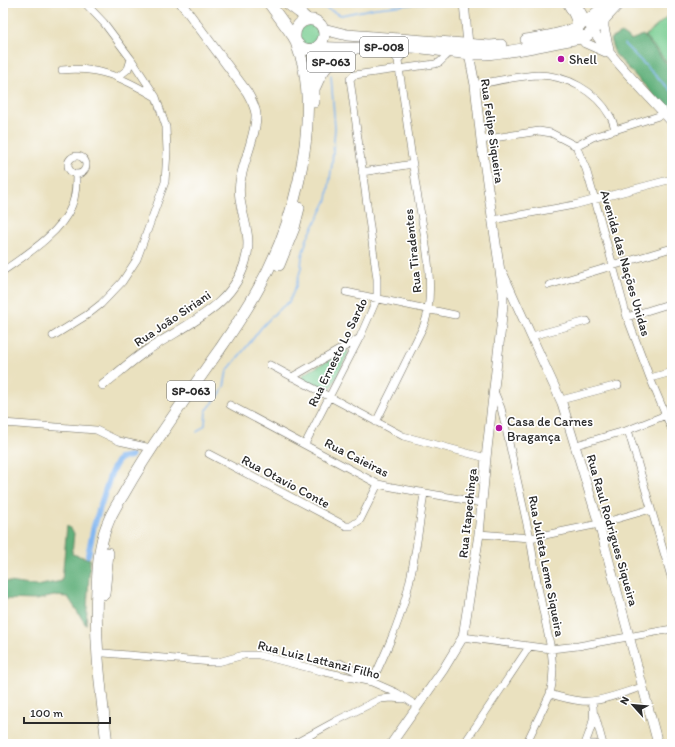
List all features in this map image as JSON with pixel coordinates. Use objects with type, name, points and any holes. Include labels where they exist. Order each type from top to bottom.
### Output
[{"type":"main road","points":[[269,3],[295,40]]},
{"type":"main road","name":"SP-008","points":[[287,3],[308,20],[317,22],[323,29],[347,35],[369,36],[468,49],[485,54],[588,36],[619,3]]},
{"type":"main road","name":"SP-008","points":[[295,40],[304,49],[410,47],[450,52],[497,46],[555,35],[577,27],[587,21],[607,3]]},
{"type":"main road","points":[[299,12],[333,25],[369,36]]},
{"type":"main road","points":[[295,40],[294,33],[298,24],[308,20]]},
{"type":"main road","points":[[316,48],[323,39],[323,29]]},
{"type":"main road","name":"SP-063","points":[[106,744],[96,634],[96,604],[100,553],[107,524],[114,509],[151,448],[258,291],[282,238],[299,181],[307,132],[308,111],[303,65],[295,40]]},
{"type":"main road","name":"SP-063","points":[[313,91],[325,68],[333,60],[343,54],[362,47]]},
{"type":"main road","name":"SP-063","points":[[112,744],[102,622],[107,558],[113,529],[130,495],[156,455],[253,314],[278,266],[294,228],[314,140],[313,91],[316,48]]},
{"type":"street","points":[[53,336],[101,304],[122,282],[137,259],[165,182],[167,151],[166,127],[156,97],[131,59],[104,23],[85,3]]},
{"type":"street","name":"Rua João Siriani","points":[[103,385],[144,352],[208,313],[221,302],[237,280],[244,267],[247,254],[249,241],[240,198],[240,183],[256,114],[247,92],[181,3]]},
{"type":"street","name":"Rua Felipe Siqueira","points":[[464,3],[468,49],[499,263]]},
{"type":"street","points":[[567,3],[575,19],[581,38],[585,43],[611,55]]},
{"type":"street","points":[[576,3],[593,31],[611,55],[672,122]]},
{"type":"street","points":[[604,18],[604,27],[611,55]]},
{"type":"street","points":[[387,47],[398,64]]},
{"type":"street","points":[[398,64],[410,47]]},
{"type":"street","points":[[398,64],[435,64],[440,62],[450,52]]},
{"type":"street","points":[[118,77],[128,68],[131,59]]},
{"type":"street","name":"Rua Ernesto Lo Sardo","points":[[305,444],[360,337],[377,298],[377,279],[350,81],[351,77],[354,75],[398,64]]},
{"type":"street","name":"Rua Tiradentes","points":[[376,422],[424,325],[429,310],[430,293],[427,260],[398,64]]},
{"type":"street","points":[[62,70],[78,68],[95,70],[118,77],[156,97]]},
{"type":"street","points":[[474,85],[540,75],[555,77],[572,82],[584,88],[597,100],[610,116],[615,130]]},
{"type":"street","points":[[481,140],[539,131],[551,133],[576,146],[593,137],[665,114]]},
{"type":"street","name":"Avenida das Nações Unidas","points":[[576,146],[586,169],[614,265],[627,317],[650,378],[672,430]]},
{"type":"street","points":[[362,172],[413,164]]},
{"type":"street","points":[[4,270],[34,248],[56,229],[65,218],[72,206],[76,189],[76,174]]},
{"type":"street","points":[[493,220],[574,205],[672,179]]},
{"type":"street","points":[[549,285],[672,248]]},
{"type":"street","name":"Rua Itapechinga","points":[[392,744],[417,706],[444,670],[463,637],[479,534],[503,304],[499,263]]},
{"type":"street","name":"Rua Raul Rodrigues Siqueira","points":[[499,263],[561,400],[576,445],[630,636],[658,744]]},
{"type":"street","points":[[346,292],[455,315]]},
{"type":"street","points":[[627,317],[672,303]]},
{"type":"street","points":[[503,304],[517,305]]},
{"type":"street","points":[[532,336],[587,321]]},
{"type":"street","points":[[292,377],[360,337]]},
{"type":"street","points":[[270,365],[403,436],[486,458]]},
{"type":"street","points":[[650,378],[672,372]]},
{"type":"street","points":[[561,400],[618,385]]},
{"type":"street","name":"Rua Julieta Leme Siqueira","points":[[494,390],[501,408],[530,538],[538,588],[551,650],[553,669],[550,694],[526,744]]},
{"type":"street","name":"Rua Caieiras","points":[[230,405],[378,484],[482,503]]},
{"type":"street","points":[[576,445],[628,430],[666,415]]},
{"type":"street","points":[[3,423],[96,430],[119,440],[151,448]]},
{"type":"street","points":[[628,430],[672,580]]},
{"type":"street","name":"Rua Otavio Conte","points":[[209,454],[346,526],[351,526],[360,520],[378,484]]},
{"type":"street","points":[[340,663],[368,678],[372,682],[392,639],[406,596],[416,552],[424,493]]},
{"type":"street","points":[[479,534],[530,538],[599,524],[651,510]]},
{"type":"street","points":[[463,637],[551,650],[672,629]]},
{"type":"street","points":[[464,744],[529,647]]},
{"type":"street","name":"Rua Luiz Lattanzi Filho","points":[[104,652],[212,662],[218,662],[244,655],[259,655],[372,682],[387,688],[417,706]]},
{"type":"street","points":[[550,694],[582,701],[592,701],[642,687]]},
{"type":"street","points":[[294,744],[336,720],[380,699],[391,698],[407,700]]},
{"type":"street","points":[[592,701],[603,744]]},
{"type":"street","points":[[595,713],[585,744],[595,744]]},
{"type":"green space","points":[[672,13],[672,68],[645,36]]},
{"type":"green space","points":[[310,23],[321,32],[315,45],[301,44],[298,30]]},
{"type":"green space","points":[[621,33],[631,40],[643,35],[672,70],[672,115],[615,54],[610,39]]},
{"type":"green space","points":[[347,350],[348,354],[330,390],[327,392],[301,380],[304,374]]},
{"type":"green space","points":[[67,525],[74,533],[72,554],[90,559],[86,625],[68,597],[54,596],[36,600],[3,599],[3,581],[36,586],[62,581]]},
{"type":"waterway","points":[[314,3],[341,15],[376,8],[427,3]]},
{"type":"waterway","points":[[624,44],[672,92]]},
{"type":"waterway","points":[[197,432],[205,425],[206,411],[224,387],[227,371],[261,328],[277,311],[289,302],[296,286],[307,239],[327,200],[335,128],[331,76]]},
{"type":"waterway","points":[[88,555],[94,526],[111,473],[120,458],[131,456]]},
{"type":"place","name":"Shell","points":[[561,59]]},
{"type":"place","name":"Casa de Carnes Bragança","points":[[499,428]]}]
